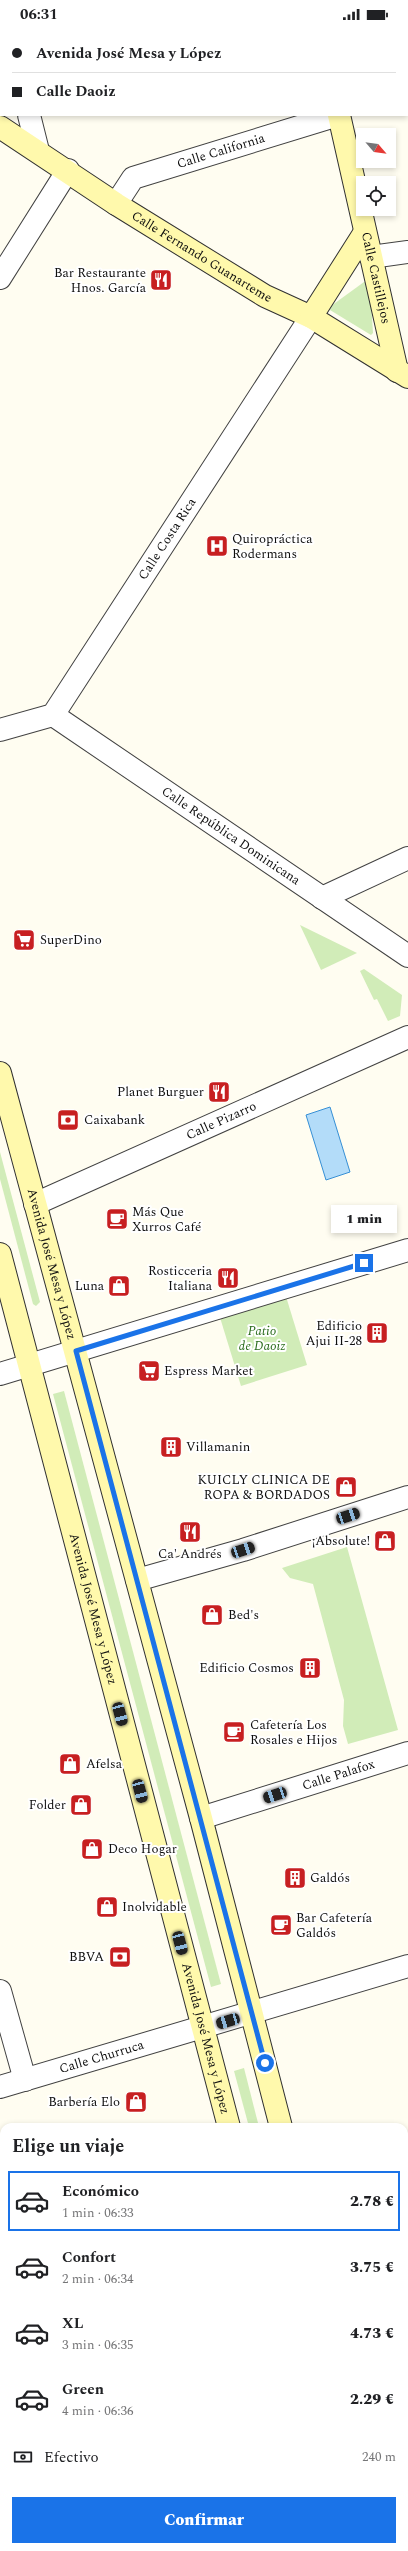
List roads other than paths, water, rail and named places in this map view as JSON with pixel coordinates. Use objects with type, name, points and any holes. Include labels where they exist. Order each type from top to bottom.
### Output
[{"type":"street","points":[[29,116],[38,151]]},
{"type":"street","name":"Calle California","points":[[116,204],[133,178],[336,116]]},
{"type":"street","name":"Calle Castillejos","points":[[339,116],[371,257],[403,374]]},
{"type":"street","name":"Calle Fernando Guanarteme","points":[[0,127],[68,170],[116,204],[264,296],[311,317],[403,374]]},
{"type":"street","points":[[0,278],[68,170]]},
{"type":"street","points":[[311,317],[366,232]]},
{"type":"street","points":[[371,257],[408,252]]},
{"type":"street","name":"Calle Costa Rica","points":[[53,715],[311,317]]},
{"type":"street","points":[[0,730],[53,715]]},
{"type":"street","name":"Calle República Dominicana","points":[[53,715],[408,956]]},
{"type":"street","points":[[322,898],[408,858]]},
{"type":"street","name":"Calle Pizarro","points":[[35,1204],[408,1037]]},
{"type":"street","name":"Avenida José Mesa y López","points":[[0,1073],[201,1818],[280,2123]]},
{"type":"street","points":[[0,1374],[408,1250]]},
{"type":"street","name":"Avenida José Mesa y López","points":[[0,1254],[228,2123]]},
{"type":"street","points":[[137,1580],[243,1550],[408,1497]]},
{"type":"street","name":"Calle Palafox","points":[[201,1818],[408,1753]]},
{"type":"street","points":[[252,2014],[408,1966]]},
{"type":"street","points":[[0,1991],[25,2080]]},
{"type":"street","name":"Calle Churruca","points":[[0,2087],[252,2014]]},
{"type":"water","points":[[330,1107],[350,1172],[326,1180],[306,1115]]},
{"type":"place","name":"Bar Restaurante Hnos. García","points":[[161,280]]},
{"type":"place","name":"Quiropráctica Rodermans","points":[[217,546]]},
{"type":"place","name":"SuperDino","points":[[24,940]]},
{"type":"place","name":"Planet Burguer","points":[[219,1092]]},
{"type":"place","name":"Caixabank","points":[[68,1120]]},
{"type":"place","name":"Más Que Xurros Café","points":[[117,1219]]},
{"type":"place","name":"Rosticceria Italiana","points":[[228,1278]]},
{"type":"place","name":"Luna","points":[[119,1286]]},
{"type":"place","name":"Edificio Ajui II-28","points":[[377,1333]]},
{"type":"place","name":"Espress Market","points":[[149,1371]]},
{"type":"place","name":"Villamanin","points":[[171,1447]]},
{"type":"place","name":"KUICLY CLINICA DE ROPA & BORDADOS","points":[[346,1487]]},
{"type":"place","name":"Ca' Andrés","points":[[190,1532]]},
{"type":"place","name":"¡Absolute!","points":[[385,1541]]},
{"type":"place","name":"Bed's","points":[[212,1615]]},
{"type":"place","name":"Edificio Cosmos","points":[[310,1668]]},
{"type":"place","name":"Cafetería Los Rosales e Hijos","points":[[234,1732]]},
{"type":"place","name":"Afelsa","points":[[70,1764]]},
{"type":"place","name":"Folder","points":[[81,1805]]},
{"type":"place","name":"Deco Hogar","points":[[92,1849]]},
{"type":"place","name":"Galdós","points":[[295,1878]]},
{"type":"place","name":"Inolvidable","points":[[107,1907]]},
{"type":"place","name":"Bar Cafetería Galdós","points":[[281,1925]]},
{"type":"place","name":"BBVA","points":[[120,1957]]},
{"type":"place","name":"Barbería Elo","points":[[136,2102]]},
{"type":"park label","name":"Patio de Daoiz","points":[[262,1338]]}]
